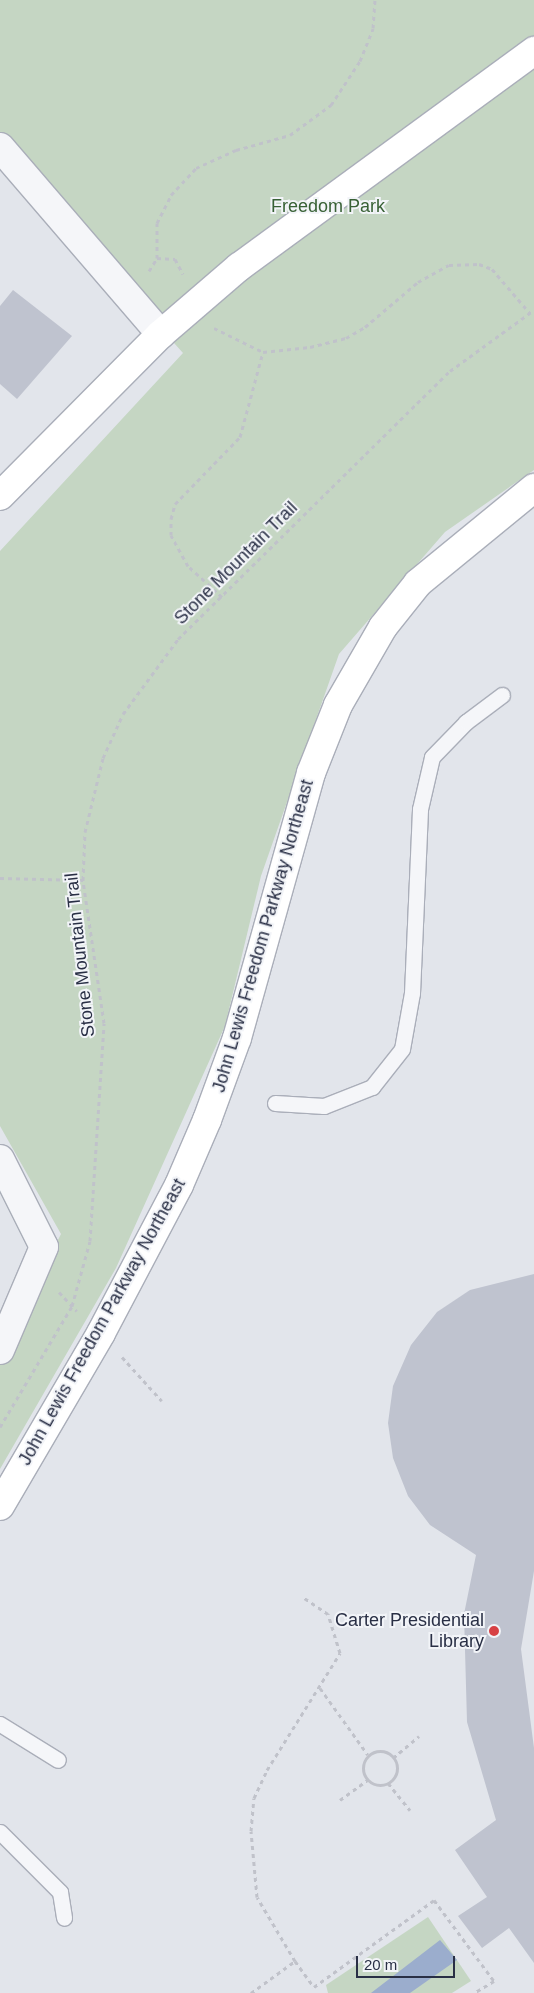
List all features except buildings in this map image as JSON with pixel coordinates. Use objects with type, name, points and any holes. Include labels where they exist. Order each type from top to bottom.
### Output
[{"type":"main road","points":[[0,496],[161,334],[195,304],[330,196],[534,51]]},
{"type":"main road","name":"John Lewis Freedom Parkway Northeast","points":[[0,1506],[105,1325],[179,1184],[207,1120],[237,1038],[311,773],[338,705],[383,627],[418,583],[534,488]]},
{"type":"street","points":[[0,147],[161,334]]},
{"type":"street","points":[[0,1159],[44,1247],[0,1350]]},
{"type":"lane","points":[[275,1104],[324,1106],[372,1087],[402,1049],[412,993],[420,809],[432,757],[466,722],[502,695]]},
{"type":"lane","points":[[2,1725],[58,1760]]},
{"type":"lane","points":[[0,1832],[60,1892],[64,1918]]},
{"type":"path","points":[[150,279],[149,270],[157,258],[157,223],[171,195],[196,168],[236,150],[290,135],[331,105],[360,61],[373,28],[375,0]]},
{"type":"path","points":[[157,258],[170,256],[179,262],[183,274],[178,285],[216,329],[263,352],[346,338],[418,282],[449,265],[480,264],[492,269],[528,312]]},
{"type":"path","name":"Stone Mountain Trail","points":[[0,1426],[72,1306],[85,1267],[95,1210],[104,1023],[83,880],[92,796],[123,714],[178,639],[450,370],[528,312],[534,310]]},
{"type":"path","points":[[222,597],[188,566],[171,535],[172,519],[175,504],[240,437],[263,352]]},
{"type":"path","points":[[0,878],[83,880]]},
{"type":"path","points":[[304,1598],[328,1614],[340,1642],[335,1668],[267,1770],[254,1798],[251,1830],[257,1897],[295,1961],[314,1987],[434,1900],[494,1981],[474,1993]]},
{"type":"path","points":[[320,1688],[368,1755]]},
{"type":"path","points":[[394,1758],[419,1736]]},
{"type":"path","points":[[368,1755],[384,1752],[394,1758]]},
{"type":"path","points":[[368,1755],[363,1770],[368,1780],[377,1785],[388,1783],[396,1774],[394,1758]]},
{"type":"path","points":[[340,1800],[368,1780]]},
{"type":"path","points":[[388,1783],[410,1810]]},
{"type":"path","points":[[251,1993],[295,1961]]},
{"type":"green space","name":"Freedom Park","points":[[0,0],[534,0],[534,470],[445,532],[339,654],[261,876],[225,1026],[116,1268],[0,1469],[0,1355],[61,1234],[0,1126],[0,551],[183,353],[0,149]]},
{"type":"green space","points":[[428,1917],[471,1981],[452,1993],[328,1993],[326,1985]]},
{"type":"water","points":[[440,1940],[457,1960],[410,1993],[371,1993]]},
{"type":"place","name":"Carter Presidential Library","points":[[494,1631]]}]
